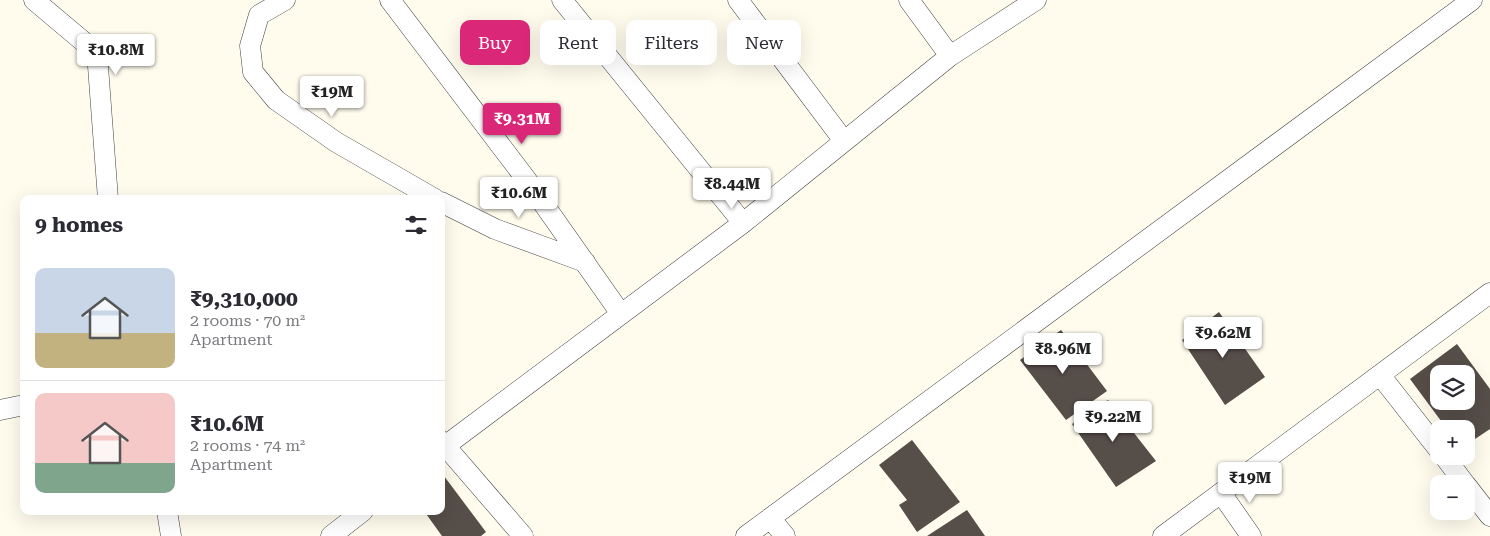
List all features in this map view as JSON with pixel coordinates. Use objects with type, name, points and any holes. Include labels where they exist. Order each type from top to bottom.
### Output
[{"type":"street","points":[[34,0],[97,53],[108,195]]},
{"type":"street","points":[[285,0],[259,15],[250,46],[253,72],[276,100],[336,142],[428,195]]},
{"type":"street","points":[[390,0],[526,179],[621,314]]},
{"type":"street","points":[[562,0],[743,223]]},
{"type":"street","points":[[738,0],[844,141]]},
{"type":"street","points":[[909,0],[950,56]]},
{"type":"street","points":[[445,443],[743,223],[950,56],[1036,0]]},
{"type":"street","points":[[746,536],[1472,0]]},
{"type":"street","points":[[445,204],[495,229],[585,262]]},
{"type":"street","points":[[1163,536],[1490,293]]},
{"type":"street","points":[[1380,375],[1430,439]]},
{"type":"street","points":[[0,410],[20,406]]},
{"type":"street","points":[[445,448],[522,536]]},
{"type":"street","points":[[1451,465],[1459,475]]},
{"type":"street","points":[[1220,493],[1252,536]]},
{"type":"street","points":[[1475,496],[1490,516]]},
{"type":"street","points":[[168,515],[171,536]]},
{"type":"street","points":[[331,536],[357,515]]},
{"type":"street","points":[[770,518],[785,536]]},
{"type":"building","points":[[1219,312],[1265,377],[1225,405],[1182,340]]},
{"type":"building","points":[[1061,330],[1107,391],[1066,420],[1020,360]]},
{"type":"building","points":[[1457,344],[1472,365],[1430,365],[1430,406],[1410,379]]},
{"type":"building","points":[[1475,369],[1490,389],[1490,429],[1475,439],[1475,420],[1440,420],[1433,410],[1475,410]]},
{"type":"building","points":[[1108,400],[1156,461],[1116,487],[1072,424]]},
{"type":"building","points":[[912,440],[960,502],[917,532],[899,505],[907,500],[879,465]]},
{"type":"building","points":[[445,477],[486,532],[481,536],[442,536],[427,515],[445,515]]},
{"type":"building","points":[[967,510],[985,536],[927,536]]}]
